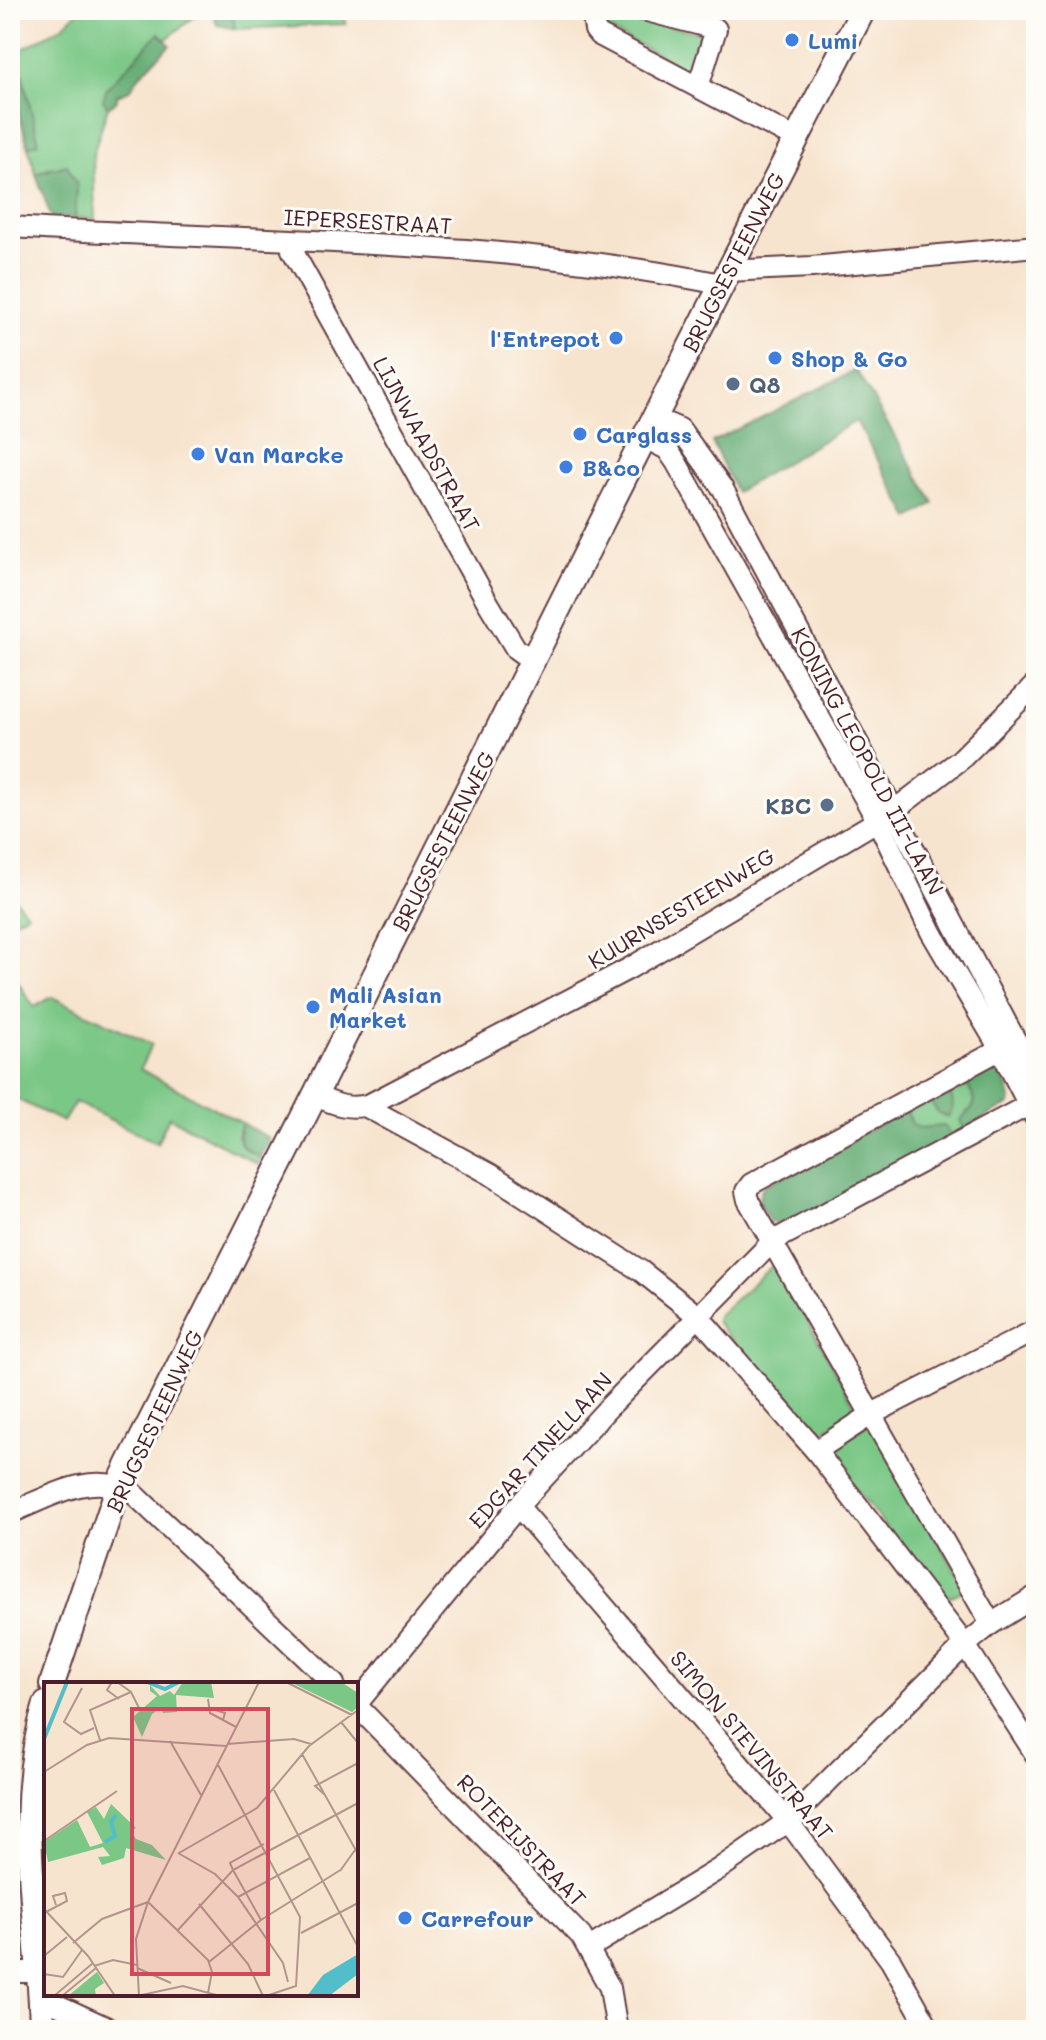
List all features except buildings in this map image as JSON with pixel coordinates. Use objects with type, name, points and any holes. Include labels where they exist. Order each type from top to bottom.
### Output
[{"type":"main road","name":"BRUGSESTEENWEG","points":[[53,1682],[119,1485],[725,278],[863,10]]},
{"type":"main road","points":[[42,2008],[28,1812],[36,1742],[44,1712]]},
{"type":"street","points":[[592,10],[595,30],[599,35],[796,139]]},
{"type":"street","points":[[643,10],[716,29],[698,87]]},
{"type":"street","name":"IEPERSESTRAAT","points":[[10,227],[476,252],[725,278],[1036,246]]},
{"type":"street","name":"LIJNWAADSTRAAT","points":[[292,241],[292,250],[487,601],[516,649],[534,662]]},
{"type":"street","name":"KONING LEOPOLD III-LAAN","points":[[650,428],[680,429],[723,489],[885,816],[931,932],[1008,1045],[1036,1079]]},
{"type":"street","name":"KUURNSESTEENWEG","points":[[365,1106],[630,968],[885,816],[960,760],[1036,684]]},
{"type":"street","points":[[991,1624],[748,1200],[746,1191],[751,1184],[1008,1045]]},
{"type":"street","name":"KONING LEOPOLD III-LAAN","points":[[1008,1045],[1033,1109]]},
{"type":"street","points":[[316,1096],[342,1106],[365,1106],[490,1174],[641,1271],[699,1317],[816,1451],[965,1645],[1036,1755]]},
{"type":"street","name":"EDGAR TINELLAAN","points":[[358,1703],[518,1506],[609,1407],[773,1241],[1033,1109]]},
{"type":"street","points":[[816,1451],[872,1414],[1036,1330]]},
{"type":"street","points":[[10,1513],[92,1481],[119,1485],[138,1497],[332,1682]]},
{"type":"street","name":"SIMON STEVINSTRAAT","points":[[518,1506],[788,1821],[891,1961],[930,2030]]},
{"type":"street","points":[[589,1948],[719,1869],[788,1821],[965,1645],[991,1624],[1036,1596]]},
{"type":"street","name":"ROTERIJSTRAAT","points":[[358,1707],[581,1936],[610,1988],[617,2030]]},
{"type":"street","points":[[10,1972],[42,2008],[112,2030]]},
{"type":"green space","points":[[79,10],[203,10],[165,40],[160,34],[104,100],[108,107],[93,154],[95,219],[75,218],[77,185],[52,167],[36,174],[28,146],[38,143],[22,73],[10,76],[10,56],[63,26]]},
{"type":"green space","points":[[212,10],[232,10],[235,29],[217,25]]},
{"type":"green space","points":[[232,10],[345,10],[346,24],[235,29]]},
{"type":"green space","points":[[625,10],[630,12],[629,17],[700,33],[701,41],[693,68],[686,72],[671,61],[607,29],[611,15]]},
{"type":"green space","points":[[159,33],[170,45],[139,76],[130,90],[117,95],[117,101],[108,107],[103,100],[107,88]]},
{"type":"green space","points":[[22,73],[39,143],[28,146],[10,80],[10,76]]},
{"type":"green space","points":[[67,165],[77,185],[75,218],[51,217],[36,174]]},
{"type":"green space","points":[[856,370],[934,503],[910,518],[856,421],[736,492],[712,442]]},
{"type":"green space","points":[[10,893],[27,913],[10,923]]},
{"type":"green space","points":[[10,970],[34,1007],[52,997],[152,1044],[140,1069],[242,1123],[237,1136],[244,1149],[260,1157],[258,1164],[169,1117],[157,1143],[75,1102],[63,1122],[10,1096]]},
{"type":"green space","points":[[993,1066],[1003,1078],[1010,1094],[1010,1104],[964,1129],[960,1120],[973,1107],[975,1100],[964,1077]]},
{"type":"green space","points":[[964,1077],[975,1100],[966,1113],[964,1129],[951,1136],[944,1127],[919,1128],[912,1124],[906,1110]]},
{"type":"green space","points":[[947,1087],[953,1102],[948,1117],[938,1113],[929,1098]]},
{"type":"green space","points":[[906,1110],[912,1124],[919,1128],[944,1126],[951,1136],[791,1224],[770,1222],[759,1200],[764,1186]]},
{"type":"green space","points":[[242,1123],[270,1139],[260,1157],[248,1151],[239,1141]]},
{"type":"green space","points":[[777,1265],[857,1410],[823,1431],[806,1427],[716,1322],[717,1316]]},
{"type":"green space","points":[[871,1422],[966,1589],[942,1601],[827,1451]]},
{"type":"place","name":"Lumi","points":[[792,40]]},
{"type":"place","name":"l'Entrepot","points":[[616,338]]},
{"type":"place","name":"Shop & Go","points":[[775,358]]},
{"type":"place","name":"Q8","points":[[733,384]]},
{"type":"place","name":"Carglass","points":[[580,434]]},
{"type":"place","name":"Van Marcke","points":[[198,454]]},
{"type":"place","name":"B&co","points":[[566,467]]},
{"type":"place","name":"KBC","points":[[827,805]]},
{"type":"place","name":"Mali Asian Market","points":[[313,1007]]},
{"type":"place","name":"Carrefour","points":[[405,1918]]}]
